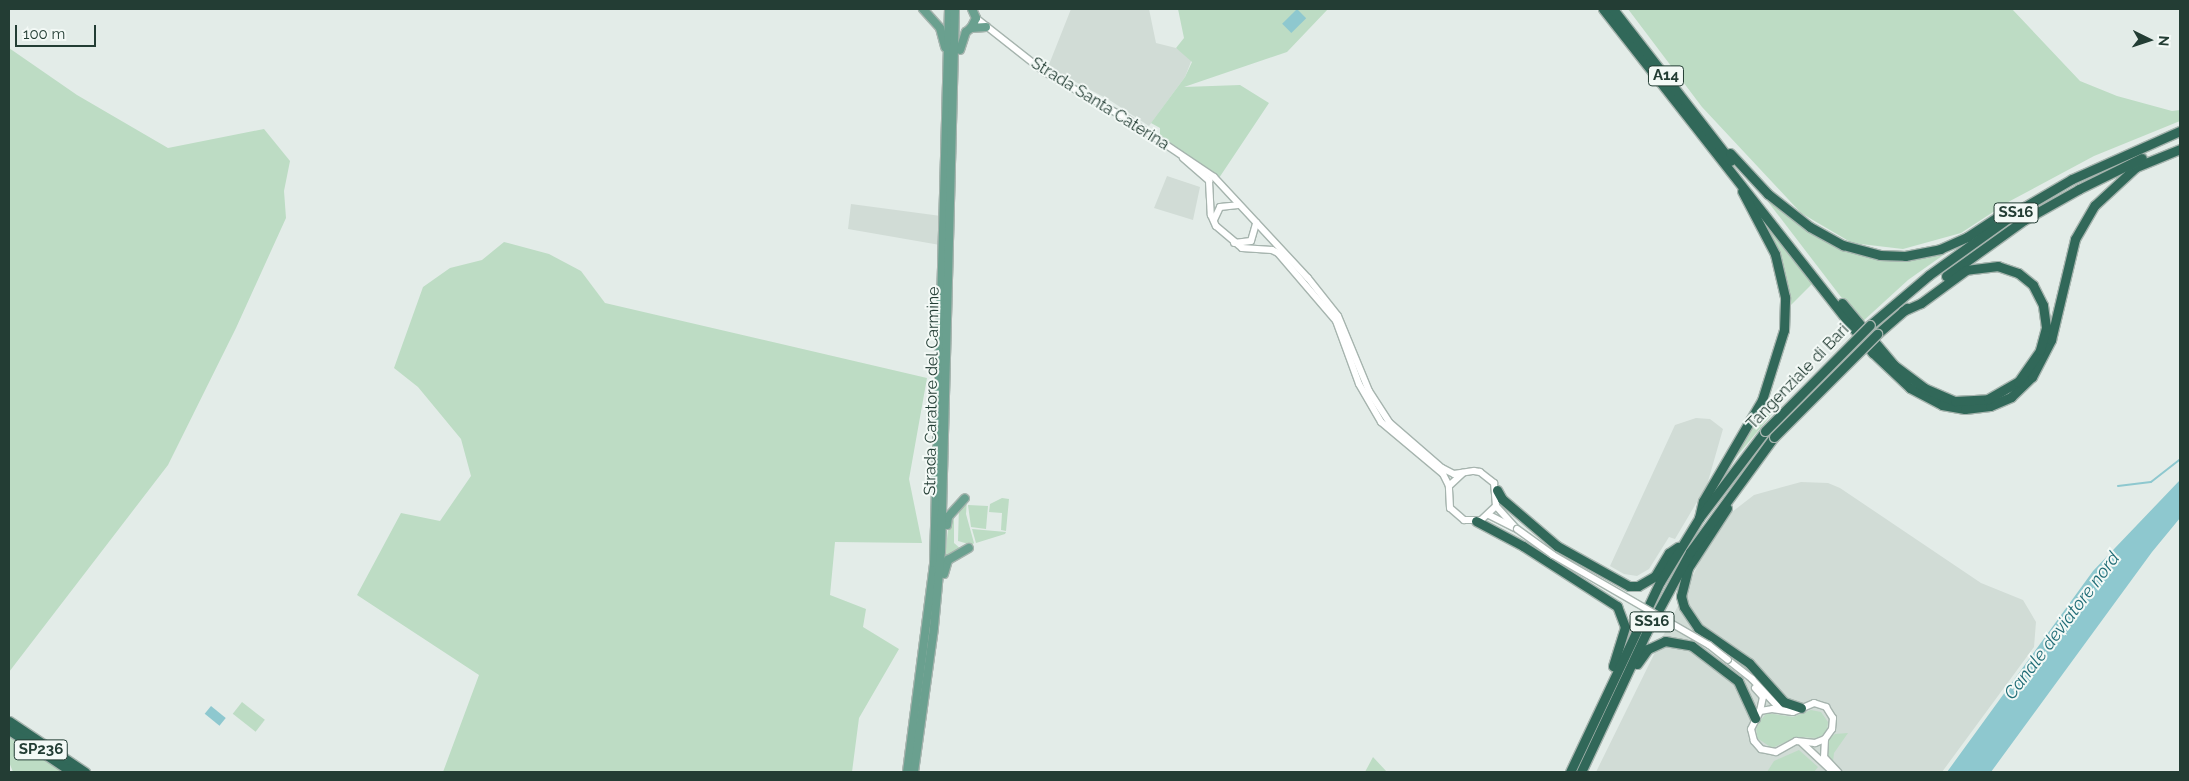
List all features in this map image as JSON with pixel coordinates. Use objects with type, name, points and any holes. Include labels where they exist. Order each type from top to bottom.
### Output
[{"type":"highway","name":"A14","points":[[1603,9],[1717,146]]},
{"type":"highway","name":"A14","points":[[1613,9],[1717,146]]},
{"type":"highway","name":"Tangenziale di Bari","points":[[1570,772],[1608,688],[1682,544],[1699,518],[1765,431],[1870,325],[1929,275],[2021,209],[2088,171],[2180,131]]},
{"type":"highway","name":"Tangenziale di Bari","points":[[1581,772],[1620,689],[1690,552],[1739,482],[1774,437],[1877,334],[1963,263],[2024,220],[2113,171],[2180,143]]},
{"type":"highway","points":[[1717,146],[1884,365],[1931,400],[1965,409],[2001,402],[2032,377],[2051,340],[2076,239],[2095,205],[2136,167],[2180,149]]},
{"type":"highway","points":[[1717,146],[1794,216],[1830,239],[1868,253],[1892,256],[1927,253],[1967,237],[2005,212],[2021,209]]},
{"type":"highway","points":[[1717,146],[1878,349],[1894,366],[1924,388],[1945,398],[1965,402],[1998,395],[2027,372],[2040,350],[2046,327],[2043,305],[2033,285],[2018,273],[1998,266],[1966,270],[1921,303],[1903,311]]},
{"type":"highway","points":[[1699,518],[1703,501],[1743,438],[1762,400],[1783,337],[1785,297],[1776,254],[1717,146]]},
{"type":"highway","points":[[1739,482],[1728,507],[1688,568],[1681,596],[1684,607],[1698,628],[1749,664],[1784,702],[1801,708]]},
{"type":"highway","points":[[1497,490],[1502,499],[1556,546],[1629,586],[1648,582],[1669,553],[1682,544]]},
{"type":"highway","points":[[1476,521],[1523,546],[1617,606],[1625,627],[1608,688]]},
{"type":"highway","points":[[1620,689],[1648,649],[1665,641],[1683,642],[1708,655],[1738,681],[1757,715]]},
{"type":"highway","name":"SP236","points":[[9,721],[85,772]]},
{"type":"highway","name":"SP236","points":[[9,730],[72,772]]},
{"type":"highway","points":[[9,735],[63,772]]},
{"type":"highway","points":[[62,756],[90,772]]},
{"type":"main road","points":[[923,9],[943,35],[947,112]]},
{"type":"main road","name":"Strada Caratore del Carmine","points":[[907,772],[934,563],[947,112],[948,9]]},
{"type":"main road","name":"Strada Caratore del Carmine","points":[[914,772],[937,606],[941,551],[954,124],[955,9]]},
{"type":"main road","points":[[966,9],[976,18]]},
{"type":"main road","points":[[972,9],[976,18]]},
{"type":"main road","points":[[954,124],[959,97],[960,45],[976,18]]},
{"type":"main road","points":[[971,28],[986,27]]},
{"type":"main road","points":[[941,551],[946,539],[948,516],[965,498],[953,503],[948,501],[943,482]]},
{"type":"main road","points":[[937,606],[942,596],[945,565],[954,555],[969,548]]},
{"type":"street","name":"Strada Santa Caterina","points":[[976,18],[1046,73],[1129,120],[1214,177],[1238,205]]},
{"type":"street","name":"Strada Santa Caterina","points":[[1178,153],[1206,176],[1210,189],[1213,218]]},
{"type":"street","points":[[1450,486],[1443,474],[1381,422],[1369,404],[1336,320],[1318,298],[1278,253],[1272,250],[1249,251],[1233,243],[1213,218],[1220,207],[1238,205],[1338,316],[1369,391],[1390,423],[1442,468],[1454,474],[1474,471],[1485,475],[1497,490],[1496,506],[1489,516],[1476,521],[1464,520],[1454,513],[1448,501],[1450,486],[1463,473]]},
{"type":"street","points":[[1233,243],[1251,241],[1256,223]]},
{"type":"street","points":[[1496,506],[1517,529]]},
{"type":"street","points":[[1489,516],[1517,529],[1553,555],[1709,646],[1752,679],[1781,710]]},
{"type":"street","points":[[1728,660],[1763,697],[1751,734],[1761,749],[1776,752],[1796,741],[1815,743],[1825,740]]},
{"type":"street","points":[[1757,715],[1781,710],[1793,712],[1814,703],[1829,709],[1833,725],[1825,740],[1824,757],[1838,772]]},
{"type":"street","points":[[1796,741],[1810,747],[1833,772]]},
{"type":"shaded area","points":[[1071,9],[1149,9],[1156,43],[1176,48],[1192,59],[1185,77],[1149,126],[1111,101],[1048,67]]},
{"type":"shaded area","points":[[1167,176],[1200,187],[1193,220],[1154,208]]},
{"type":"shaded area","points":[[851,204],[941,216],[940,245],[848,229]]},
{"type":"shaded area","points":[[1696,418],[1710,419],[1723,429],[1707,485],[1675,539],[1669,537],[1649,569],[1637,576],[1624,574],[1610,566],[1675,425]]},
{"type":"shaded area","points":[[1801,482],[1828,483],[1840,488],[1981,583],[2023,600],[2036,622],[2034,647],[1942,772],[1596,772],[1700,561],[1732,512],[1754,495]]},
{"type":"green space","points":[[1178,9],[1328,9],[1287,52],[1184,87],[1240,85],[1269,103],[1219,178],[1160,135],[1160,128],[1151,123],[1185,77],[1192,62],[1176,48],[1184,38]]},
{"type":"green space","points":[[1628,9],[2012,9],[2080,81],[2117,96],[2172,111],[2180,110],[2180,121],[2094,156],[2010,201],[1961,233],[1903,249],[1852,243],[1801,213],[1702,107]]},
{"type":"green space","points":[[9,48],[77,95],[168,148],[264,129],[290,161],[284,191],[286,218],[236,328],[168,465],[9,672]]},
{"type":"green space","points":[[1762,194],[1870,256],[1949,251],[1908,280],[1861,323]]},
{"type":"green space","points":[[1764,216],[1814,282],[1788,308],[1782,266],[1761,218]]},
{"type":"green space","points":[[504,242],[549,254],[581,271],[605,303],[927,378],[909,479],[922,543],[835,542],[830,595],[866,609],[863,627],[899,649],[859,718],[852,772],[443,772],[479,675],[357,595],[401,513],[440,521],[471,476],[461,439],[418,387],[394,368],[423,287],[450,268],[482,260]]},
{"type":"green space","points":[[1760,412],[1772,414],[1733,461],[1732,460]]},
{"type":"green space","points":[[1002,498],[1009,499],[1006,531],[1001,530],[1002,513],[989,512],[990,504]]},
{"type":"green space","points":[[967,500],[966,514],[974,543],[972,545],[958,541],[959,506]]},
{"type":"green space","points":[[968,505],[988,506],[986,529],[971,527]]},
{"type":"green space","points":[[954,515],[954,543],[961,549],[945,558],[949,520]]},
{"type":"green space","points":[[972,529],[1006,532],[1005,534],[976,543]]},
{"type":"green space","points":[[242,702],[265,720],[256,732],[233,714]]},
{"type":"green space","points":[[1811,710],[1821,712],[1828,722],[1827,731],[1819,738],[1797,737],[1772,748],[1757,738],[1756,725],[1767,713],[1793,717]]},
{"type":"green space","points":[[1848,733],[1834,753],[1833,762],[1827,755],[1827,741],[1835,734]]},
{"type":"green space","points":[[9,737],[63,772],[13,772],[9,762]]},
{"type":"green space","points":[[1799,750],[1818,767],[1814,772],[1767,772],[1774,761]]},
{"type":"green space","points":[[1373,757],[1387,772],[1365,772]]},
{"type":"water","points":[[1297,9],[1306,18],[1291,33],[1282,24]]},
{"type":"water","name":"Canale deviatore nord","points":[[2180,480],[2180,518],[2152,552],[1991,772],[1947,772],[2093,571]]},
{"type":"water","points":[[211,706],[226,718],[219,726],[205,714]]},
{"type":"waterway","points":[[2118,486],[2151,482],[2180,459]]}]
